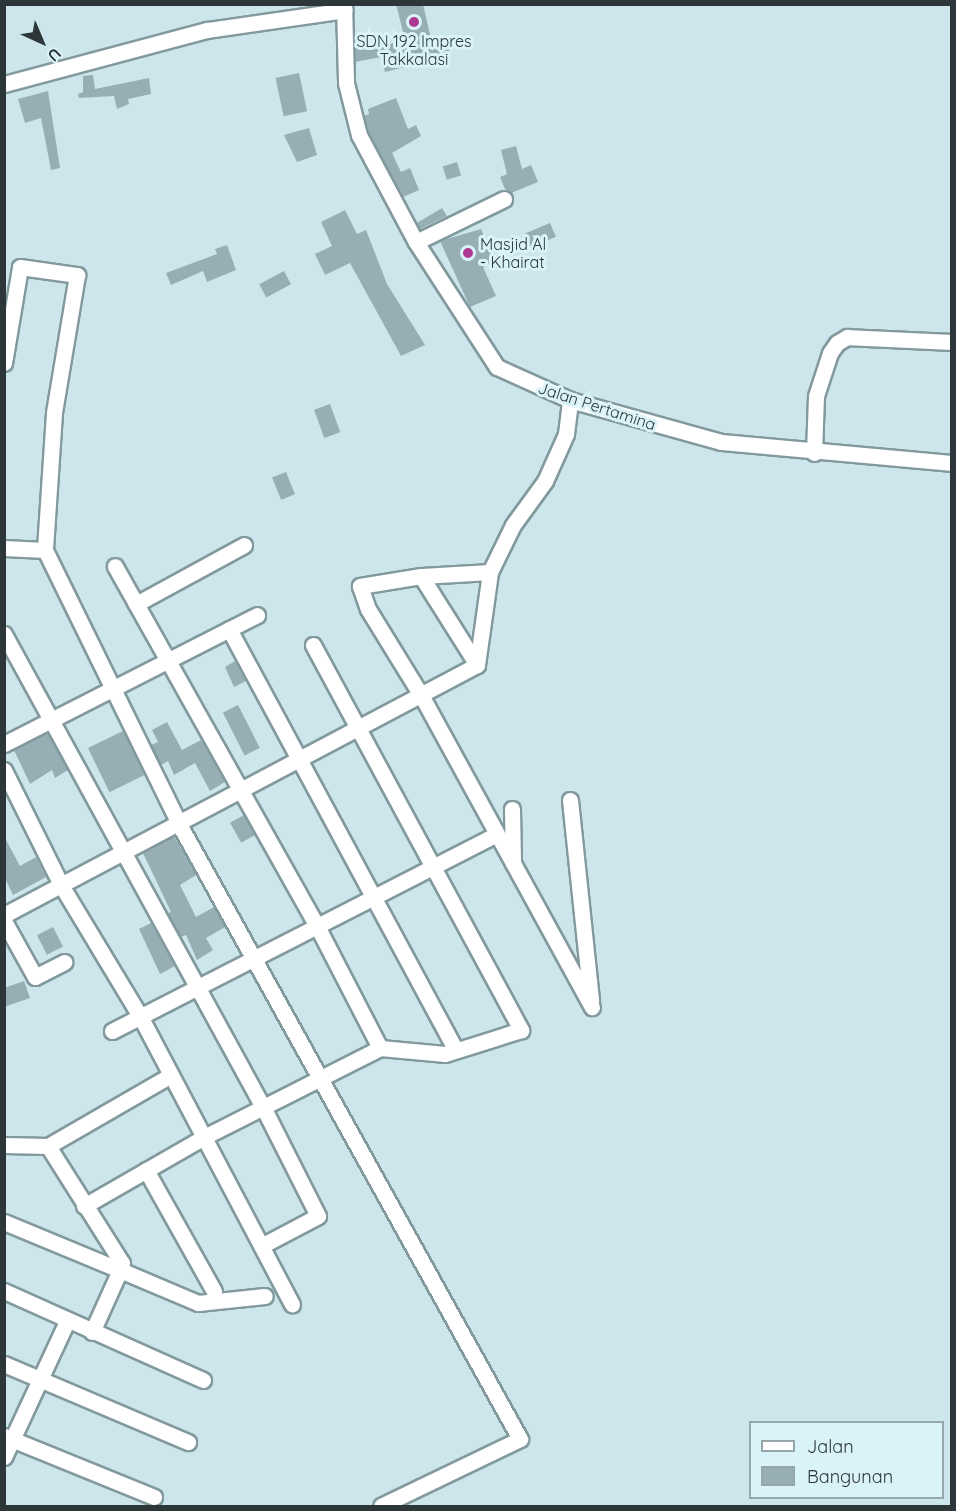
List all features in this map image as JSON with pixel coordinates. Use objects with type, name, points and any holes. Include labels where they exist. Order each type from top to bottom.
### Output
[{"type":"street","points":[[4,84],[207,30],[344,7]]},
{"type":"street","name":"Jalan Pertamina","points":[[344,7],[346,83],[359,135],[416,242],[497,367],[570,400],[721,442],[814,453],[951,463]]},
{"type":"street","points":[[416,242],[504,199]]},
{"type":"street","points":[[4,363],[20,267],[77,275],[54,413],[45,550],[111,690],[179,824],[520,1439],[381,1506]]},
{"type":"street","points":[[814,453],[816,396],[830,352],[837,343],[847,337],[883,336],[934,344],[951,342]]},
{"type":"street","points":[[477,665],[490,573],[513,525],[545,481],[566,434],[570,400]]},
{"type":"street","points":[[136,604],[244,545]]},
{"type":"street","points":[[4,548],[45,550]]},
{"type":"street","points":[[115,566],[166,662],[318,928],[380,1048]]},
{"type":"street","points":[[490,573],[421,576],[360,586],[368,609],[422,694],[495,835],[592,1007],[570,800]]},
{"type":"street","points":[[421,576],[477,665]]},
{"type":"street","points":[[4,744],[257,615]]},
{"type":"street","points":[[229,629],[456,1050]]},
{"type":"street","points":[[4,634],[124,852],[196,989],[263,1107],[318,1216],[261,1246]]},
{"type":"street","points":[[84,1206],[204,1137],[380,1048],[422,1055],[456,1050],[521,1030],[436,867],[313,645]]},
{"type":"street","points":[[4,915],[477,665]]},
{"type":"street","points":[[4,770],[62,885],[140,1016],[292,1304]]},
{"type":"street","points":[[512,809],[513,867]]},
{"type":"street","points":[[112,1031],[374,900],[495,835]]},
{"type":"street","points":[[4,921],[34,977],[64,962]]},
{"type":"street","points":[[4,1144],[48,1146],[171,1075]]},
{"type":"street","points":[[48,1146],[122,1263],[92,1332]]},
{"type":"street","points":[[146,1170],[214,1291]]},
{"type":"street","points":[[4,1222],[198,1303],[265,1296]]},
{"type":"street","points":[[4,1291],[203,1380]]},
{"type":"street","points":[[4,1457],[9,1437],[40,1380],[68,1320]]},
{"type":"street","points":[[4,1364],[188,1442]]},
{"type":"street","points":[[9,1437],[154,1497]]},
{"type":"building","name":"SDN 192 Impres Takkalasi","points":[[396,4],[423,4],[431,39],[445,35],[449,51],[435,55],[436,59],[385,72],[381,57],[355,62],[355,41],[364,39],[366,50],[405,40]]},
{"type":"building","points":[[299,73],[307,111],[284,116],[276,78]]},
{"type":"building","points":[[93,75],[95,89],[149,78],[151,94],[128,99],[129,104],[117,109],[114,96],[79,98],[78,94],[83,92],[83,76]]},
{"type":"building","points":[[48,91],[60,168],[51,170],[41,118],[25,123],[18,99]]},
{"type":"building","points":[[396,98],[408,129],[416,125],[421,136],[392,153],[401,172],[410,168],[419,190],[403,197],[368,131],[364,116],[369,114],[368,109]]},
{"type":"building","points":[[309,128],[317,155],[297,162],[284,135]]},
{"type":"building","points":[[516,146],[522,169],[531,165],[538,182],[511,193],[505,189],[500,177],[507,174],[501,150]]},
{"type":"building","points":[[457,162],[461,175],[447,180],[443,166]]},
{"type":"building","points":[[442,208],[447,216],[420,229],[417,223]]},
{"type":"building","points":[[345,210],[357,234],[366,230],[387,284],[425,345],[401,356],[350,263],[325,275],[315,254],[332,246],[321,222]]},
{"type":"building","points":[[550,223],[556,237],[531,247],[525,234]]},
{"type":"building","points":[[481,229],[494,261],[483,267],[496,296],[470,307],[440,241]]},
{"type":"building","points":[[227,245],[236,270],[207,282],[203,271],[171,285],[166,273],[217,254],[215,249]]},
{"type":"building","points":[[284,271],[291,284],[266,297],[259,284]]},
{"type":"building","points":[[330,404],[340,432],[324,438],[314,410]]},
{"type":"building","points":[[286,472],[295,494],[281,500],[272,478]]},
{"type":"building","points":[[235,661],[246,681],[234,687],[225,667]]},
{"type":"building","points":[[238,705],[260,748],[245,755],[223,713]]},
{"type":"building","points":[[167,722],[182,750],[201,740],[225,782],[210,791],[195,763],[174,775],[168,761],[161,765],[151,745],[158,742],[152,730]]},
{"type":"building","points":[[123,731],[144,775],[109,792],[88,748]]},
{"type":"building","points":[[47,733],[68,770],[55,778],[52,770],[30,784],[14,750]]},
{"type":"building","points":[[244,815],[255,835],[241,843],[230,823]]},
{"type":"building","points":[[4,836],[20,866],[36,857],[46,877],[13,895],[4,876]]},
{"type":"building","points":[[174,836],[196,875],[180,885],[196,917],[214,907],[225,927],[206,938],[213,950],[197,960],[186,935],[181,937],[168,913],[171,912],[143,853]]},
{"type":"building","points":[[151,923],[175,966],[160,974],[139,929]]},
{"type":"building","points":[[53,927],[63,947],[47,955],[37,935]]},
{"type":"building","points":[[24,981],[30,998],[4,1007],[4,988]]},
{"type":"place","name":"SDN 192 Impres Takkalasi","points":[[414,22]]},
{"type":"place","name":"Masjid Al - Khairat","points":[[468,253]]}]
